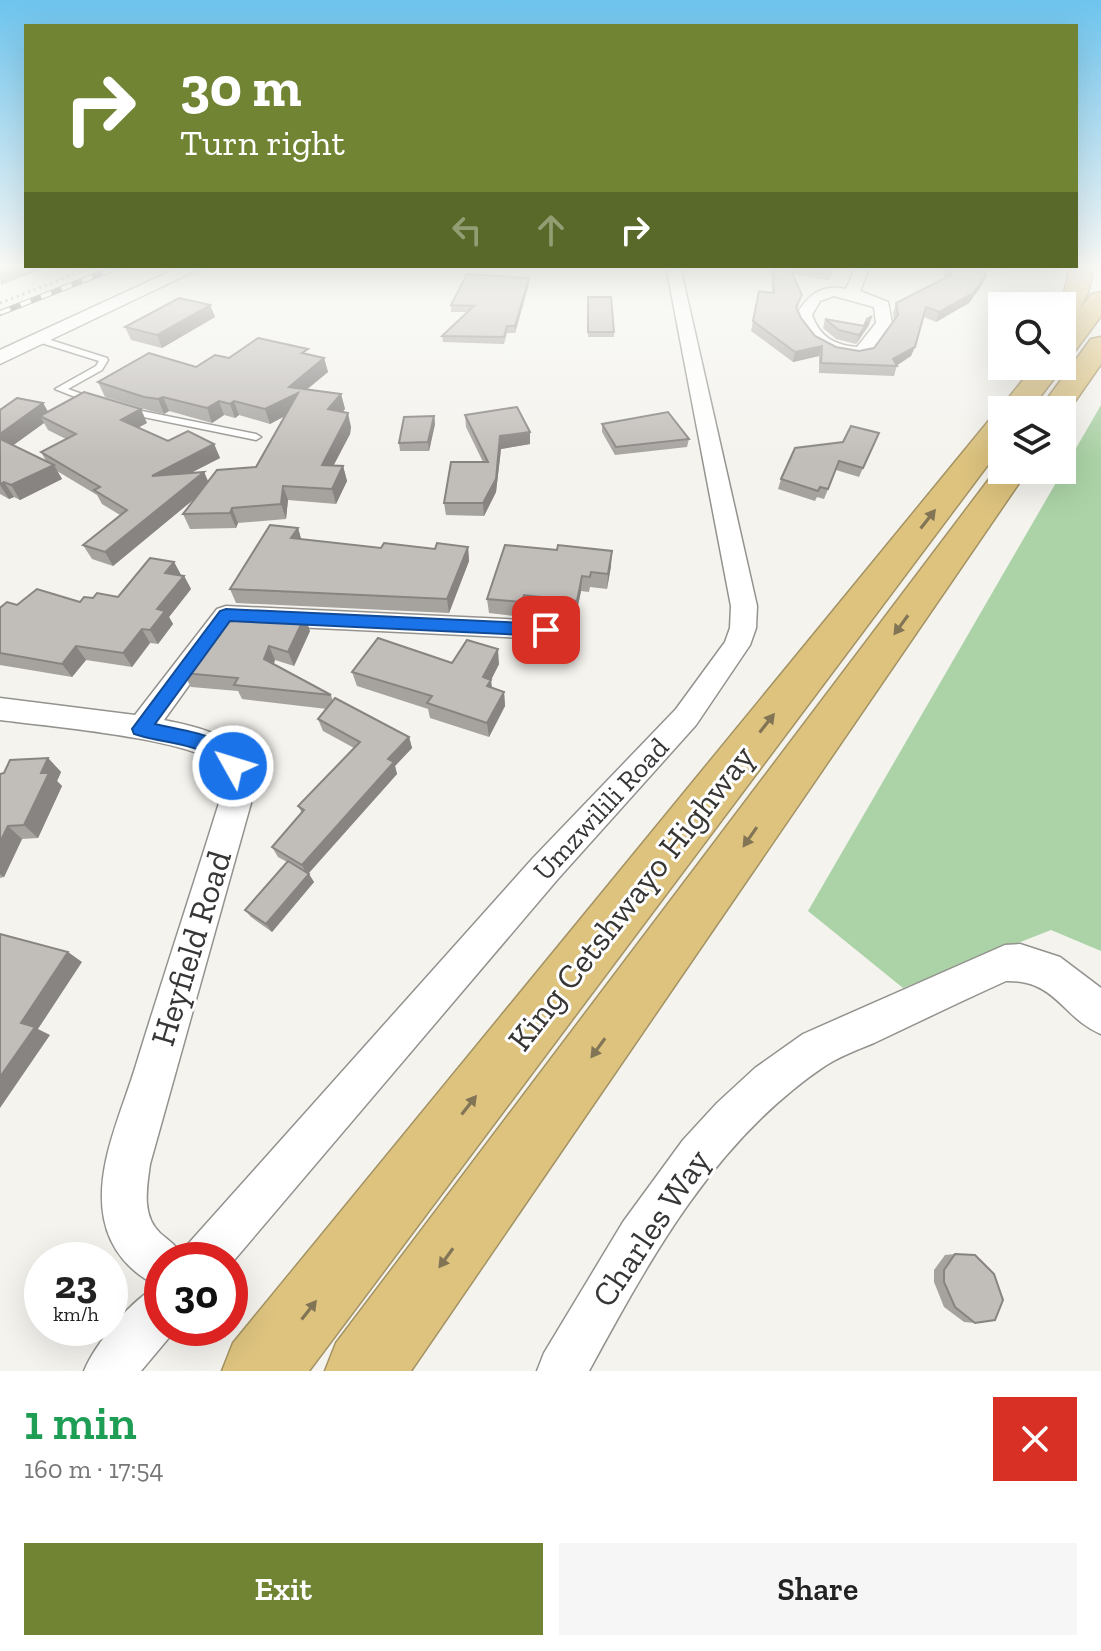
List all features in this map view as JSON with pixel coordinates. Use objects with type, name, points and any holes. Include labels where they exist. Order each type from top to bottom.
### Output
[{"type":"highway","points":[[1064,396],[1101,345]]},
{"type":"highway","points":[[1025,396],[1038,380]]},
{"type":"highway","name":"King Cetshwayo Highway","points":[[261,1371],[988,443]]},
{"type":"highway","name":"King Cetshwayo Highway","points":[[364,1371],[1001,484]]},
{"type":"street","points":[[0,358],[58,330]]},
{"type":"street","name":"Umzwilili Road","points":[[220,1242],[545,869],[686,717],[737,645],[743,628],[744,606],[686,330]]},
{"type":"street","points":[[808,330],[819,343],[838,350],[862,352],[879,330]]},
{"type":"street","points":[[141,729],[226,615],[546,630]]},
{"type":"street","name":"Heyfield Road","points":[[0,709],[141,729],[203,742],[221,750],[230,761],[237,785],[235,803],[174,1003],[130,1163],[125,1199],[129,1227],[135,1243],[144,1250]]},
{"type":"street","name":"Charles Way","points":[[562,1371],[660,1202],[719,1128],[799,1060],[1005,963],[1019,961],[1036,964],[1064,978],[1101,1015]]},
{"type":"street","points":[[109,1371],[144,1330]]},
{"type":"lane","points":[[38,339],[104,360],[99,368],[60,389],[106,405]]},
{"type":"lane","points":[[120,409],[256,437]]},
{"type":"green space","points":[[1101,405],[1101,951],[1051,930],[903,988],[808,911],[1055,484],[1076,484],[1076,448]]},
{"type":"building","points":[[137,330],[166,330],[157,335]]},
{"type":"building","points":[[448,330],[506,330],[504,337],[442,336]]},
{"type":"building","points":[[614,330],[614,332],[588,332]]},
{"type":"building","points":[[765,330],[810,330],[815,336],[836,347],[859,351],[874,348],[887,330],[920,330],[915,347],[893,359],[897,366],[821,363],[822,346],[795,352]]},
{"type":"building","points":[[839,330],[862,330],[859,335]]},
{"type":"building","points":[[258,338],[308,349],[302,353],[324,358],[289,387],[341,394],[328,409],[348,413],[322,465],[343,466],[332,489],[283,486],[281,504],[232,508],[230,513],[183,514],[217,470],[256,467],[298,393],[265,409],[234,401],[230,404],[219,401],[207,408],[163,397],[144,397],[98,382],[149,353],[196,367],[215,355],[229,358]]},
{"type":"building","points":[[84,392],[141,409],[121,420],[168,441],[188,431],[214,444],[152,476],[204,472],[105,552],[83,545],[127,510],[94,490],[100,487],[41,452],[76,434],[40,416]]},
{"type":"building","points":[[17,398],[43,403],[0,434],[0,410]]},
{"type":"building","points":[[517,407],[530,432],[500,436],[496,479],[483,503],[444,503],[451,462],[488,462],[465,415]]},
{"type":"building","points":[[668,412],[689,439],[616,447],[602,424]]},
{"type":"building","points":[[434,416],[428,442],[399,443],[404,417]]},
{"type":"building","points":[[851,426],[879,433],[863,468],[839,461],[828,489],[820,487],[818,491],[781,479],[795,448],[843,442]]},
{"type":"building","points":[[0,439],[54,465],[11,485],[0,484]]},
{"type":"building","points":[[270,525],[298,528],[291,538],[381,548],[384,543],[435,549],[437,543],[468,547],[447,599],[230,589]]},
{"type":"building","points":[[505,545],[557,550],[558,545],[612,551],[608,574],[591,572],[590,577],[582,576],[577,601],[524,595],[521,602],[487,599]]},
{"type":"building","points":[[150,558],[174,562],[165,573],[184,576],[157,609],[165,611],[150,630],[142,629],[123,653],[76,646],[62,664],[0,653],[0,607],[7,602],[17,605],[37,589],[80,602],[84,597],[93,598],[97,593],[118,597]]},
{"type":"building","points":[[228,612],[305,616],[288,652],[269,646],[264,659],[331,695],[234,685],[238,678],[183,673]]},
{"type":"building","points":[[378,638],[452,663],[467,640],[498,649],[483,677],[491,680],[487,686],[504,692],[487,723],[427,703],[432,696],[352,672]]},
{"type":"building","points":[[335,698],[409,737],[388,759],[394,762],[302,865],[272,847],[304,810],[298,806],[360,742],[318,719]]},
{"type":"building","points":[[48,758],[41,773],[49,773],[24,825],[8,826],[0,842],[0,774],[4,773],[10,760]]},
{"type":"building","points":[[288,861],[309,874],[266,924],[245,910]]},
{"type":"building","points":[[0,934],[68,952],[21,1023],[35,1027],[0,1077]]},
{"type":"building","points":[[955,1254],[975,1255],[994,1274],[1003,1300],[995,1320],[975,1323],[955,1307],[944,1282],[944,1270]]},
{"type":"route","points":[[233,766],[221,750],[203,742],[141,729],[226,615],[546,630]]}]
